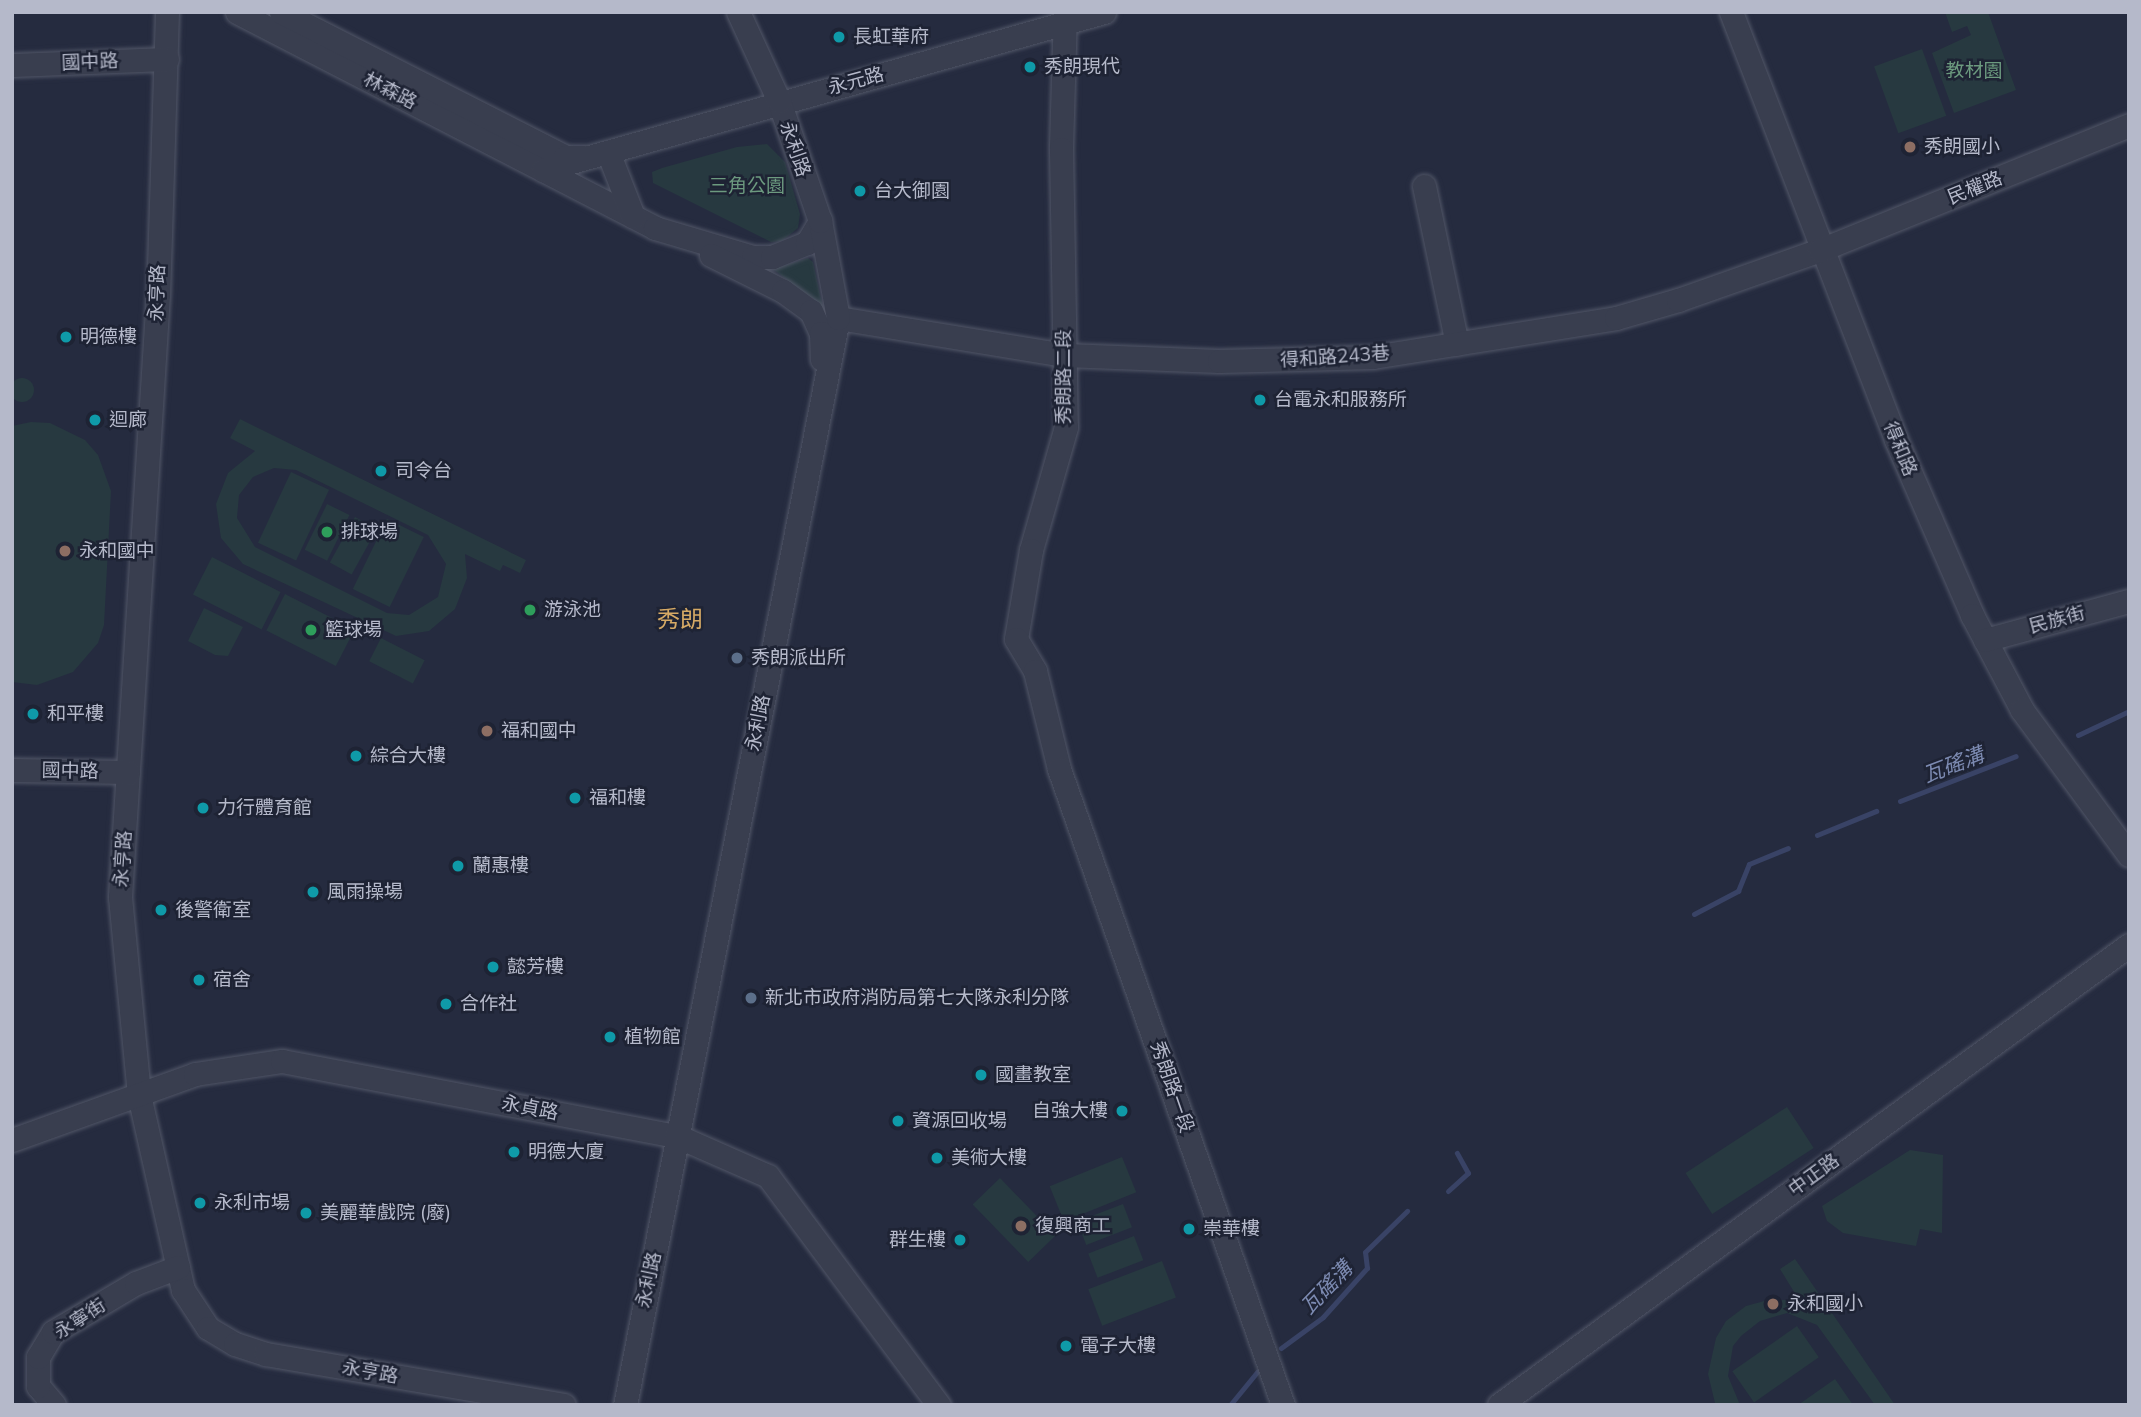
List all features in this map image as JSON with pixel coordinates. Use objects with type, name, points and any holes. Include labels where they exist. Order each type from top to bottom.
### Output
[{"type":"street","name":"永亨路","points":[[167,12],[156,321],[120,897],[139,1095],[183,1290],[208,1328],[235,1343],[266,1354],[564,1405]]},
{"type":"street","name":"林森路","points":[[237,12],[655,228]]},
{"type":"street","name":"林森路","points":[[281,12],[565,157],[597,154]]},
{"type":"street","name":"永利路","points":[[625,1405],[838,318],[820,221],[779,102],[738,12]]},
{"type":"street","name":"永元路","points":[[597,154],[1065,18],[1104,12]]},
{"type":"street","name":"得和路","points":[[1731,12],[1820,250],[1896,440],[1985,640],[2022,710],[2129,855]]},
{"type":"street","name":"秀朗路二段","points":[[1059,769],[1035,671],[1016,639],[1031,551],[1066,427],[1061,149],[1065,18]]},
{"type":"street","name":"國中路","points":[[12,65],[167,59]]},
{"type":"street","name":"民權路","points":[[1820,250],[2129,125]]},
{"type":"street","points":[[543,170],[597,154],[632,216]]},
{"type":"street","points":[[1424,186],[1457,344]]},
{"type":"street","points":[[655,228],[753,257],[772,257],[807,243],[820,221]]},
{"type":"street","points":[[655,228],[783,291],[811,311],[821,333],[823,404]]},
{"type":"street","name":"得和路243巷","points":[[838,318],[1065,355],[1320,361],[1457,344],[1616,318],[1820,250]]},
{"type":"street","name":"民族街","points":[[1985,640],[2129,601]]},
{"type":"street","name":"秀朗路一段","points":[[1059,769],[1283,1405]]},
{"type":"street","name":"國中路","points":[[12,770],[128,772]]},
{"type":"street","name":"中正路","points":[[1499,1405],[2129,946]]},
{"type":"street","name":"永貞路","points":[[12,1140],[195,1074],[282,1061],[677,1136],[768,1176],[939,1405]]},
{"type":"street","name":"永寧街","points":[[54,1405],[38,1386],[38,1357],[53,1332],[136,1283],[178,1267]]},
{"type":"green space","name":"教材園","points":[[1945,12],[1988,12],[2016,90],[1954,113],[1932,53],[1971,35],[1967,26],[1952,32]]},
{"type":"green space","name":"教材園","points":[[1922,49],[1946,116],[1898,133],[1874,66]]},
{"type":"green space","name":"三角公園","points":[[767,144],[785,162],[800,214],[798,228],[782,241],[771,242],[653,183],[652,172],[662,168],[737,147]]},
{"type":"green space","points":[[808,258],[813,262],[823,308],[773,269]]},
{"type":"green space","points":[[22,378],[33,385],[34,390],[27,401],[22,402],[11,395],[10,390],[17,379]]},
{"type":"green space","points":[[240,419],[526,560],[520,573],[503,565],[500,571],[465,554],[467,578],[455,609],[429,631],[396,636],[243,564],[221,538],[216,504],[228,473],[255,451],[230,438]],"holes":[[[274,468],[296,470],[428,535],[446,564],[438,597],[409,615],[387,613],[255,547],[237,518],[239,495],[253,477]]]},
{"type":"green space","points":[[31,422],[50,423],[85,440],[98,455],[111,491],[104,625],[98,643],[73,672],[37,685],[12,682],[12,426]]},
{"type":"green space","points":[[291,472],[329,490],[296,560],[258,543]]},
{"type":"green space","name":"排球場","points":[[327,504],[349,515],[327,561],[305,550]]},
{"type":"green space","name":"排球場","points":[[355,517],[377,529],[352,575],[330,562]]},
{"type":"green space","name":"籃球場","points":[[387,519],[424,537],[390,607],[353,589]]},
{"type":"green space","name":"籃球場","points":[[212,557],[281,592],[262,629],[193,594]]},
{"type":"green space","name":"籃球場","points":[[285,594],[354,629],[336,666],[266,631]]},
{"type":"green space","points":[[204,608],[243,627],[228,656],[215,655],[188,641]]},
{"type":"green space","points":[[381,638],[425,660],[413,683],[369,661]]},
{"type":"green space","points":[[1787,1107],[1814,1148],[1712,1214],[1686,1173]]},
{"type":"green space","points":[[1910,1150],[1943,1155],[1942,1233],[1920,1229],[1916,1246],[1843,1233],[1827,1221],[1822,1206]]},
{"type":"green space","points":[[1122,1157],[1136,1192],[1064,1221],[1050,1186]]},
{"type":"green space","points":[[1000,1178],[1056,1236],[1028,1262],[973,1204]]},
{"type":"green space","points":[[1123,1204],[1132,1227],[1086,1245],[1077,1222]]},
{"type":"green space","points":[[1134,1236],[1143,1260],[1098,1278],[1088,1254]]},
{"type":"green space","points":[[1795,1259],[1895,1405],[1875,1405],[1817,1325],[1787,1313],[1760,1321],[1733,1346],[1728,1376],[1740,1405],[1715,1403],[1708,1374],[1716,1338],[1726,1321],[1746,1306],[1768,1300],[1799,1300],[1780,1269]]},
{"type":"green space","points":[[1162,1261],[1176,1297],[1102,1326],[1088,1289]]},
{"type":"green space","points":[[1797,1326],[1819,1357],[1754,1402],[1732,1371]]},
{"type":"green space","points":[[1835,1379],[1853,1405],[1798,1405]]},
{"type":"waterway","name":"瓦磘溝","points":[[2078,735],[2129,711]]},
{"type":"waterway","name":"瓦磘溝","points":[[1900,801],[2016,756]]},
{"type":"waterway","name":"瓦磘溝","points":[[1817,835],[1876,811]]},
{"type":"waterway","name":"瓦磘溝","points":[[1694,914],[1738,891],[1749,864],[1788,848]]},
{"type":"waterway","name":"瓦磘溝","points":[[1448,1191],[1468,1173],[1457,1153]]},
{"type":"waterway","name":"瓦磘溝","points":[[1281,1348],[1323,1317],[1367,1268],[1365,1252],[1407,1211]]},
{"type":"waterway","name":"瓦磘溝","points":[[1230,1405],[1257,1372]]},
{"type":"place","name":"長虹華府","points":[[839,37]]},
{"type":"place","name":"秀朗現代","points":[[1030,67]]},
{"type":"place","name":"秀朗國小","points":[[1910,147]]},
{"type":"place","name":"台大御園","points":[[860,191]]},
{"type":"place","name":"明德樓","points":[[66,337]]},
{"type":"place","name":"台電永和服務所","points":[[1260,400]]},
{"type":"place","name":"迴廊","points":[[95,420]]},
{"type":"place","name":"司令台","points":[[381,471]]},
{"type":"place","name":"排球場","points":[[327,532]]},
{"type":"place","name":"永和國中","points":[[65,551]]},
{"type":"place","name":"游泳池","points":[[530,610]]},
{"type":"place","name":"籃球場","points":[[311,630]]},
{"type":"place","name":"秀朗派出所","points":[[737,658]]},
{"type":"place","name":"和平樓","points":[[33,714]]},
{"type":"place","name":"福和國中","points":[[487,731]]},
{"type":"place","name":"綜合大樓","points":[[356,756]]},
{"type":"place","name":"福和樓","points":[[575,798]]},
{"type":"place","name":"力行體育館","points":[[203,808]]},
{"type":"place","name":"蘭惠樓","points":[[458,866]]},
{"type":"place","name":"風雨操場","points":[[313,892]]},
{"type":"place","name":"後警衛室","points":[[161,910]]},
{"type":"place","name":"懿芳樓","points":[[493,967]]},
{"type":"place","name":"宿舍","points":[[199,980]]},
{"type":"place","name":"新北市政府消防局第七大隊永利分隊","points":[[751,998]]},
{"type":"place","name":"合作社","points":[[446,1004]]},
{"type":"place","name":"植物館","points":[[610,1037]]},
{"type":"place","name":"國畫教室","points":[[981,1075]]},
{"type":"place","name":"自強大樓","points":[[1122,1111]]},
{"type":"place","name":"資源回收場","points":[[898,1121]]},
{"type":"place","name":"明德大廈","points":[[514,1152]]},
{"type":"place","name":"美術大樓","points":[[937,1158]]},
{"type":"place","name":"永利市場","points":[[200,1203]]},
{"type":"place","name":"美麗華戲院 (廢)","points":[[306,1213]]},
{"type":"place","name":"復興商工","points":[[1021,1226]]},
{"type":"place","name":"崇華樓","points":[[1189,1229]]},
{"type":"place","name":"群生樓","points":[[960,1240]]},
{"type":"place","name":"永和國小","points":[[1773,1304]]},
{"type":"place","name":"電子大樓","points":[[1066,1346]]},
{"type":"district","name":"秀朗","points":[[680,619]]}]
